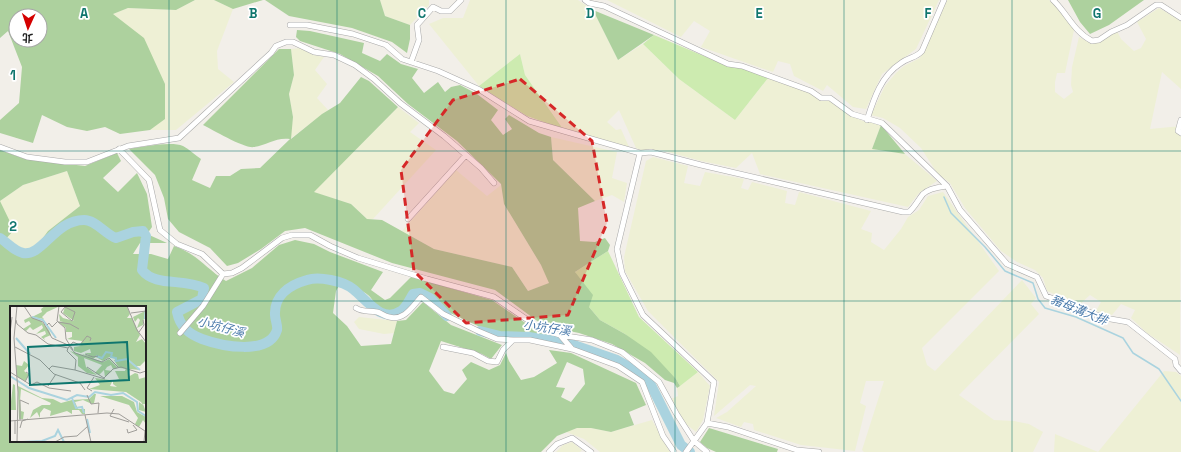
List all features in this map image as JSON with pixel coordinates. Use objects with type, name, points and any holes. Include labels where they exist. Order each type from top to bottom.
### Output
[{"type":"street","points":[[411,62],[419,40],[417,25],[422,17],[433,7],[441,11],[450,11],[461,0]]},
{"type":"street","points":[[585,0],[589,3],[604,6],[728,64],[742,66],[811,91],[821,98],[830,98],[852,114],[867,120],[882,123],[948,186],[960,210],[1007,264],[1037,277],[1046,296],[1105,318],[1128,322],[1175,360],[1176,365],[1181,371]]},
{"type":"street","points":[[867,120],[883,80],[889,71],[903,61],[918,56],[922,50],[944,0]]},
{"type":"street","points":[[1053,0],[1066,14],[1080,34],[1092,41],[1099,40],[1111,32],[1127,25],[1150,7],[1156,5],[1161,5],[1181,18]]},
{"type":"street","points":[[290,25],[307,25],[353,34],[386,45],[402,59],[438,71],[480,90],[529,121],[640,154],[651,152],[903,212],[909,212],[917,205],[923,194],[934,188],[948,186]]},
{"type":"street","points":[[0,147],[27,157],[87,162],[119,149],[151,141],[183,137],[271,53],[276,46],[286,42],[293,42],[314,52],[334,55],[355,66],[466,155],[494,183]]},
{"type":"street","points":[[1181,120],[1178,131],[1181,133]]},
{"type":"street","points":[[119,149],[149,180],[160,230],[177,244],[202,254],[223,274],[232,273],[242,268],[282,238],[292,235],[310,235],[330,246],[358,258],[494,297],[541,329],[560,335],[592,340],[622,352],[659,382],[694,441],[707,452]]},
{"type":"street","points":[[640,154],[617,249],[622,273],[643,315],[714,382],[707,424],[686,452]]},
{"type":"street","points":[[408,219],[466,155]]},
{"type":"street","points":[[181,332],[188,326],[204,306],[223,274]]},
{"type":"street","points":[[356,308],[362,312],[376,312],[390,318],[397,317],[408,314],[421,297],[443,314],[498,340],[530,340],[572,349],[618,366],[642,382],[663,436],[674,452]]},
{"type":"street","points":[[560,335],[572,349]]},
{"type":"street","points":[[443,346],[472,353],[488,362],[497,362],[503,350],[514,340]]},
{"type":"street","points":[[707,424],[728,427],[797,450],[820,452]]},
{"type":"street","points":[[549,452],[556,444],[572,438],[592,452]]},
{"type":"highlighted area","points":[[520,79],[592,141],[607,223],[568,315],[466,323],[414,271],[401,170],[453,100]]},
{"type":"green space","points":[[0,0],[195,0],[176,10],[128,8],[113,14],[144,38],[165,84],[165,119],[150,130],[120,134],[105,127],[87,131],[67,127],[42,115],[33,143],[0,133],[0,120],[19,103],[22,67],[15,48],[48,48],[48,8],[8,8],[8,31],[0,38]]},
{"type":"green space","points":[[195,0],[214,0],[233,9],[217,51],[218,69],[234,82],[176,130],[150,130],[165,118],[112,14],[128,8],[176,10]]},
{"type":"green space","points":[[214,0],[263,0],[233,9]]},
{"type":"green space","points":[[265,0],[380,0],[385,16],[410,25],[410,39],[407,53],[392,42],[352,28],[289,16]]},
{"type":"green space","points":[[380,0],[429,0],[429,5],[410,25],[385,16]]},
{"type":"green space","points":[[470,0],[578,0],[593,10],[618,60],[643,44],[679,79],[735,120],[768,78],[809,92],[820,100],[829,100],[849,115],[863,121],[881,125],[872,149],[905,154],[937,181],[919,193],[908,207],[760,174],[752,153],[736,168],[701,161],[661,150],[641,150],[636,148],[619,110],[607,122],[616,130],[621,129],[629,147],[563,129],[525,75],[520,54],[479,86],[429,24],[443,18],[463,18]]},
{"type":"green space","points":[[607,0],[939,0],[916,49],[882,74],[866,109],[853,107],[827,85],[823,91],[794,76],[790,64],[778,61],[773,72],[701,47],[710,31],[694,21],[681,37]]},
{"type":"green space","points":[[947,0],[1049,0],[1064,12],[1074,30],[1065,73],[1057,73],[1055,82],[1055,92],[1064,99],[1073,92],[1071,85],[1072,67],[1079,37],[1090,43],[1103,40],[1117,31],[1121,39],[1134,51],[1141,48],[1146,39],[1137,22],[1159,8],[1181,21],[1181,89],[1162,72],[1150,129],[1181,126],[1180,355],[1147,333],[1131,318],[1135,310],[1121,304],[1112,315],[1096,311],[1101,302],[1090,295],[1079,305],[1047,291],[1043,278],[1035,270],[1017,262],[1001,251],[965,208],[950,183],[937,173],[921,148],[900,128],[883,118],[871,115],[885,86],[896,73],[904,66],[920,58]]},
{"type":"green space","points":[[1068,0],[1144,0],[1109,25],[1090,34],[1080,22]]},
{"type":"green space","points":[[593,10],[654,35],[618,60]]},
{"type":"green space","points":[[297,30],[310,31],[364,43],[362,53],[380,61],[387,54],[401,64],[418,69],[412,78],[424,93],[438,82],[445,92],[451,87],[460,85],[477,94],[498,110],[491,120],[503,135],[512,129],[505,119],[509,115],[539,133],[551,137],[553,160],[595,201],[578,208],[580,241],[595,242],[605,238],[610,245],[608,251],[575,272],[593,295],[589,307],[600,320],[625,334],[651,352],[676,379],[680,386],[677,388],[674,383],[665,380],[645,363],[612,344],[579,333],[544,326],[495,290],[392,263],[305,228],[285,231],[261,249],[238,263],[227,266],[210,248],[179,232],[168,219],[164,198],[155,175],[129,149],[164,144],[183,146],[201,159],[192,180],[210,188],[216,176],[230,176],[241,169],[260,168],[290,139],[280,139],[259,146],[250,147],[221,135],[203,125],[279,49],[291,49],[294,75],[289,94],[293,117],[291,139],[322,114],[340,103],[361,77],[369,81],[398,107],[314,192],[351,204],[367,219],[382,220],[434,249],[512,267],[528,291],[549,283],[541,265],[504,204],[501,184],[457,141],[408,104],[378,76],[340,54],[300,41],[296,37]]},
{"type":"green space","points":[[654,35],[730,67],[743,68],[768,78],[735,120],[679,79],[643,44]]},
{"type":"green space","points":[[300,48],[313,55],[324,57],[315,70],[327,84],[317,98],[328,110],[290,139],[293,117],[289,94],[294,75],[291,49]]},
{"type":"green space","points":[[520,54],[525,75],[563,129],[527,116],[479,86]]},
{"type":"green space","points":[[398,107],[419,123],[410,132],[436,150],[373,219],[367,219],[351,204],[313,192]]},
{"type":"green space","points":[[881,125],[905,154],[872,149]]},
{"type":"green space","points":[[551,137],[617,152],[612,178],[627,183],[624,202],[612,195],[595,201],[553,160]]},
{"type":"green space","points":[[0,150],[25,159],[85,166],[117,153],[121,161],[103,178],[118,192],[137,173],[147,194],[152,227],[147,234],[167,243],[140,243],[133,254],[151,254],[168,259],[174,246],[190,253],[226,281],[252,268],[279,245],[295,240],[314,244],[330,252],[383,272],[371,290],[385,300],[390,298],[411,277],[492,300],[540,333],[557,337],[557,342],[497,335],[446,311],[431,301],[424,292],[419,293],[406,308],[396,313],[391,313],[378,307],[366,293],[341,282],[336,291],[333,313],[347,326],[361,346],[391,344],[397,321],[406,320],[423,302],[451,325],[502,345],[491,359],[482,354],[441,341],[429,371],[444,391],[454,394],[467,379],[462,370],[471,362],[489,370],[500,365],[506,353],[509,361],[521,380],[534,377],[557,363],[549,350],[571,353],[636,383],[646,405],[629,412],[634,425],[611,432],[591,428],[577,428],[557,436],[541,452],[0,452]],"holes":[[[67,171],[80,206],[48,231],[32,253],[1,244],[14,230],[0,201],[23,185]],[[567,362],[583,369],[585,384],[571,402],[561,397],[565,388],[556,387]]]},
{"type":"green space","points":[[653,157],[688,166],[684,183],[700,186],[705,172],[744,179],[741,188],[748,190],[752,182],[787,191],[785,203],[795,205],[799,192],[871,211],[861,229],[872,233],[871,242],[884,250],[901,229],[908,217],[919,210],[928,196],[943,192],[999,271],[922,348],[927,365],[935,371],[1022,280],[1036,298],[1031,304],[1039,314],[959,395],[994,420],[1014,421],[1029,424],[1043,432],[1033,452],[864,452],[862,450],[884,381],[866,381],[860,403],[866,406],[855,451],[801,445],[754,430],[753,424],[744,422],[741,427],[716,418],[727,412],[756,386],[750,385],[714,416],[719,382],[648,311],[625,271],[624,257],[646,161]]},
{"type":"green space","points":[[456,170],[487,196],[501,185],[504,204],[541,265],[550,283],[528,291],[512,267],[434,249],[402,231]]},
{"type":"green space","points":[[67,171],[80,206],[48,231],[32,253],[1,244],[0,201],[23,185]]},
{"type":"green space","points":[[608,251],[639,317],[698,372],[680,386],[676,379],[625,334],[600,320],[589,307],[575,272]]},
{"type":"green space","points":[[359,317],[397,321],[394,333],[384,334],[359,329],[354,322]]},
{"type":"green space","points":[[1164,371],[1176,372],[1181,376],[1181,452],[1098,452]]},
{"type":"green space","points":[[698,372],[710,386],[703,420],[696,432],[686,424],[671,399],[678,396],[677,388]]},
{"type":"green space","points":[[652,420],[670,452],[600,452],[584,439],[566,432],[577,428],[591,428],[611,432]]},
{"type":"green space","points":[[709,428],[778,449],[777,452],[716,452],[707,448],[700,442]]},
{"type":"green space","points":[[1055,434],[1098,452],[1054,452]]},
{"type":"green space","points":[[572,442],[582,450],[580,452],[556,452],[563,445]]},
{"type":"waterway","name":"豬母溝大排","points":[[944,197],[951,213],[985,247],[1005,271],[1033,283],[1038,299],[1045,308],[1076,317],[1123,338],[1133,353],[1159,369],[1181,401]]},
{"type":"waterway","name":"小坑仔溪","points":[[0,238],[17,251],[30,253],[36,250],[57,231],[65,226],[84,220],[93,222],[108,234],[116,238],[133,232],[143,231],[146,236],[142,270],[154,279],[187,283],[204,288],[202,299],[177,312],[183,326],[193,335],[202,339],[232,346],[255,346],[265,343],[272,338],[277,330],[275,308],[280,297],[294,285],[312,279],[331,280],[349,286],[375,309],[387,315],[403,310],[413,294],[420,293],[430,298],[447,316]]},
{"type":"waterway","name":"小坑仔溪","points":[[480,331],[500,336],[529,337],[568,343],[617,360],[638,372],[650,383],[681,445],[690,452]]}]
